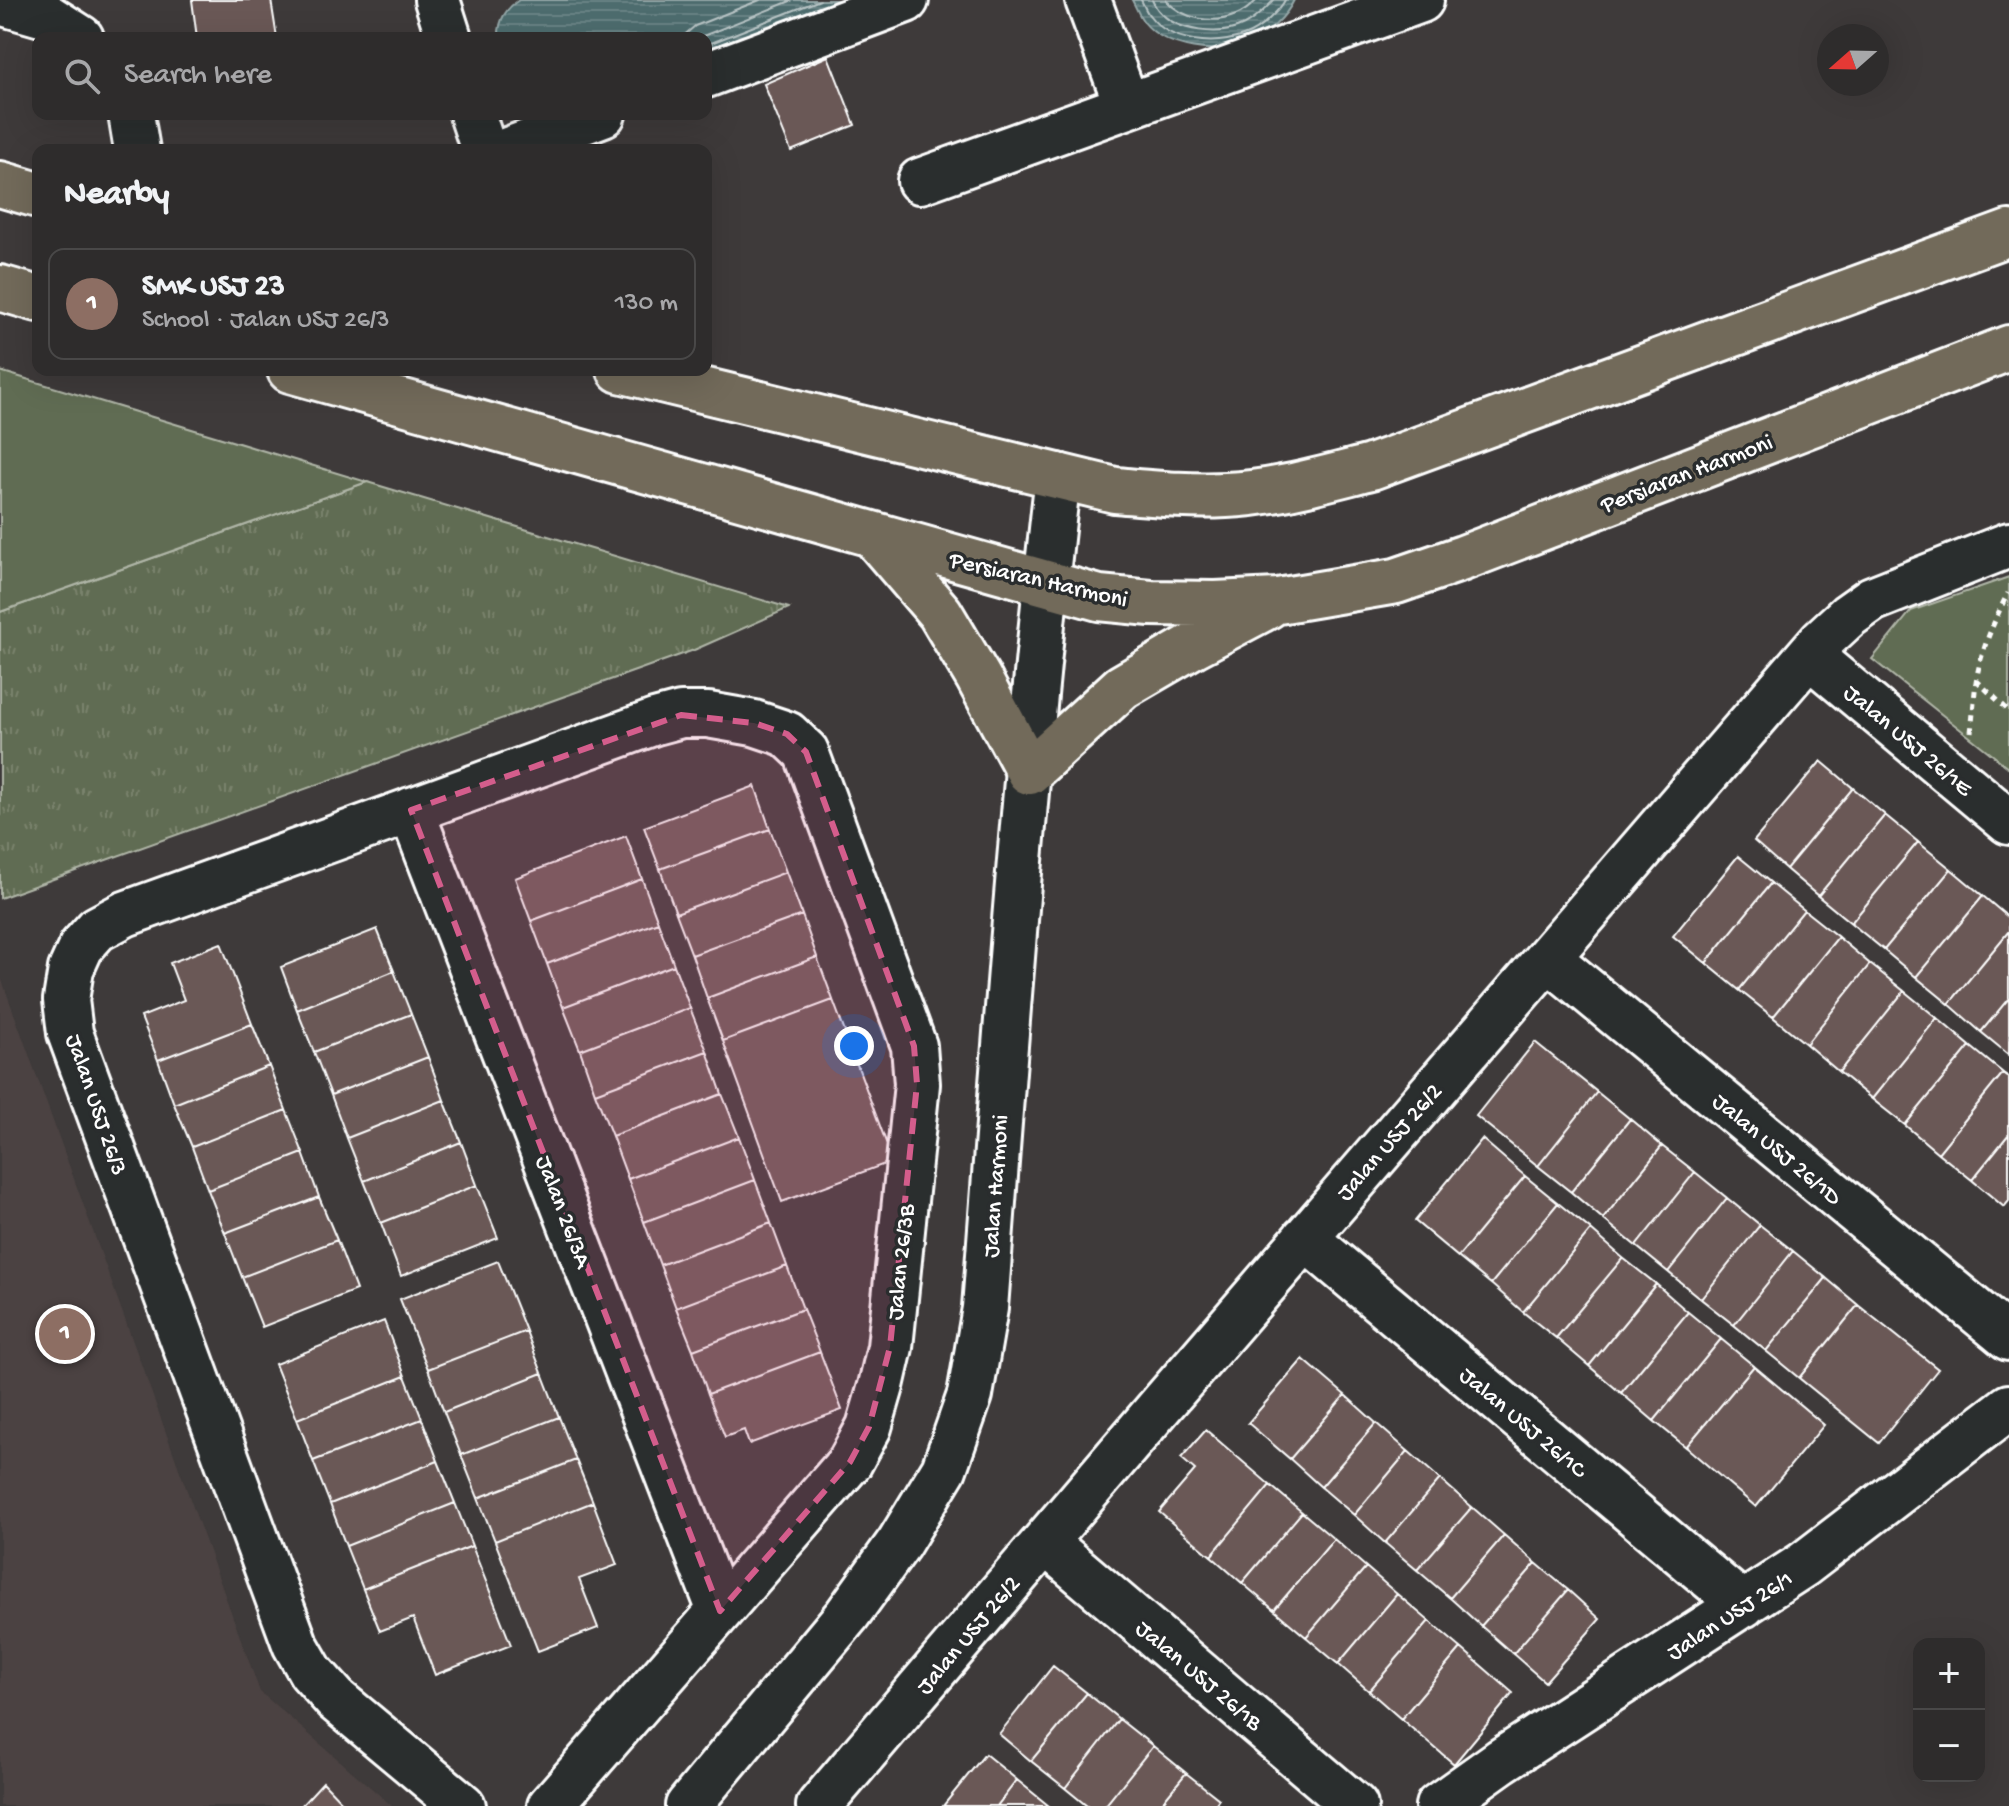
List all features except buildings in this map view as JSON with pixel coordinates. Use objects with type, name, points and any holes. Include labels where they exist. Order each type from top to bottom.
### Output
[{"type":"main road","points":[[0,184],[32,193]]},
{"type":"main road","points":[[645,376],[1115,490],[1172,495],[1228,495],[1296,486],[1371,467],[2009,233]]},
{"type":"main road","points":[[0,288],[32,297]]},
{"type":"main road","name":"Persiaran Harmoni","points":[[311,376],[1099,598],[1215,604],[1278,601],[1396,581],[2009,348]]},
{"type":"main road","points":[[873,535],[940,613],[1029,772],[1122,687],[1278,601]]},
{"type":"street","points":[[437,0],[447,32]]},
{"type":"street","points":[[712,73],[906,0]]},
{"type":"street","points":[[1088,0],[1127,106]]},
{"type":"street","points":[[920,181],[1127,106],[1358,11],[1421,0]]},
{"type":"street","points":[[0,2],[45,15],[72,32]]},
{"type":"street","points":[[133,120],[136,144]]},
{"type":"street","points":[[474,120],[482,144]]},
{"type":"street","points":[[524,144],[587,120]]},
{"type":"street","name":"Jalan Harmoni","points":[[688,1806],[847,1615],[899,1543],[944,1469],[970,1395],[985,1308],[1029,772],[1058,476]]},
{"type":"street","name":"Jalan USJ 26/2","points":[[819,1806],[1822,640],[1872,599],[2009,545]]},
{"type":"street","name":"Jalan USJ 26/1E","points":[[1809,655],[2009,822]]},
{"type":"street","name":"Jalan USJ 26/3","points":[[463,1806],[336,1700],[311,1672],[295,1644],[70,1033],[66,1000],[71,969],[81,947],[97,929],[125,914],[681,715]]},
{"type":"street","name":"Jalan 26/3B","points":[[550,1806],[850,1462],[869,1427],[890,1347],[917,1084],[914,1046],[806,752],[787,734],[754,723],[708,715],[681,715]]},
{"type":"street","name":"Jalan 26/3A","points":[[411,810],[720,1611]]},
{"type":"street","name":"Jalan USJ 26/1D","points":[[1548,958],[2009,1338]]},
{"type":"street","name":"Jalan USJ 26/1C","points":[[1305,1238],[1743,1605]]},
{"type":"street","name":"Jalan USJ 26/1","points":[[1438,1806],[1501,1761],[1803,1565],[2009,1407]]},
{"type":"street","name":"Jalan USJ 26/1B","points":[[1045,1542],[1355,1806]]},
{"type":"path","points":[[1970,737],[1976,680],[1994,621],[2009,591]]},
{"type":"path","points":[[1976,680],[2009,711]]},
{"type":"highlighted area","points":[[681,715],[754,723],[787,734],[806,752],[914,1046],[917,1084],[890,1347],[869,1427],[850,1462],[720,1611],[411,810]]},
{"type":"shaded area","points":[[0,975],[260,1692],[392,1806],[0,1806]]},
{"type":"green space","points":[[0,371],[367,482],[0,612]]},
{"type":"green space","points":[[367,482],[789,608],[694,650],[0,898],[0,612]]},
{"type":"green space","points":[[2009,577],[2009,768],[1872,659],[1911,611]]},
{"type":"water","points":[[519,0],[842,0],[712,52],[712,32],[500,32],[503,16]]},
{"type":"water","points":[[1132,0],[1294,0],[1281,19],[1256,40],[1237,47],[1208,49],[1179,44],[1153,31],[1142,20]]},
{"type":"place","name":"SMK USJ 23","points":[[65,1334]]}]
